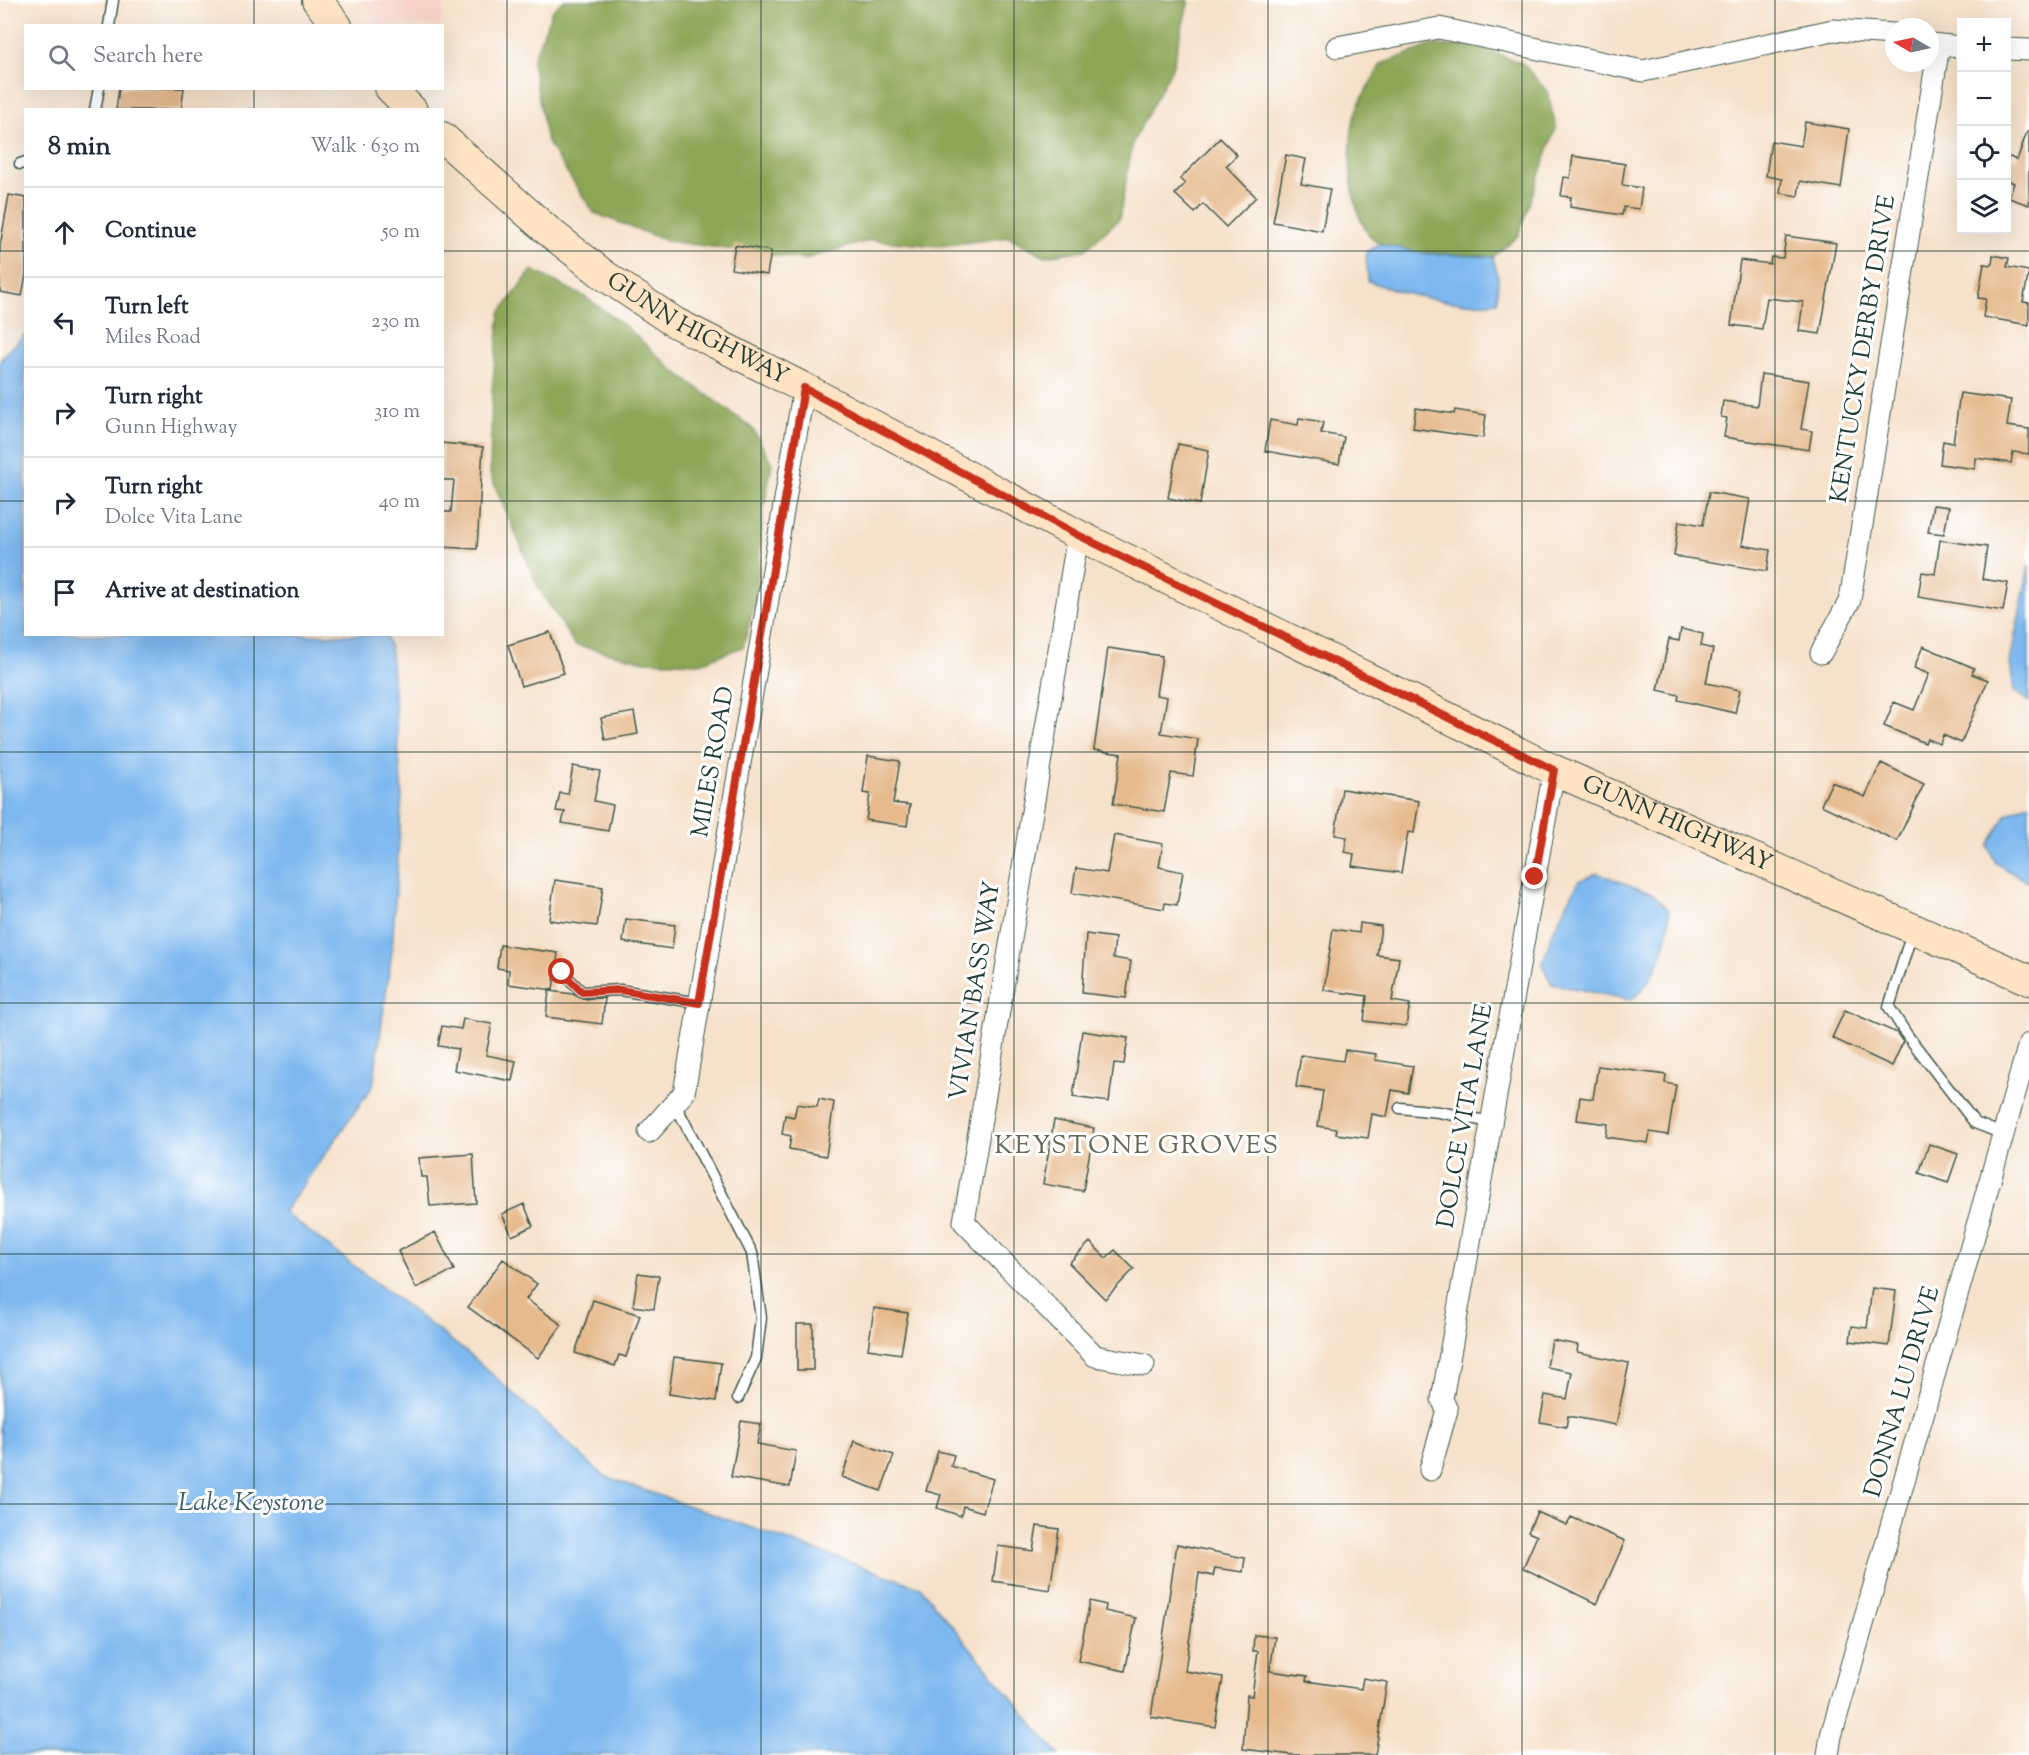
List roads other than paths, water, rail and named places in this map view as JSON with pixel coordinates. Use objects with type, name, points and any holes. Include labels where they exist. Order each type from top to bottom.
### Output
[{"type":"main road","points":[[317,0],[335,24]]},
{"type":"main road","points":[[341,0],[357,24]]},
{"type":"main road","points":[[392,90],[410,108]]},
{"type":"main road","points":[[410,90],[424,108]]},
{"type":"main road","name":"GUNN HIGHWAY","points":[[452,145],[547,230],[604,275],[674,322],[804,388],[1078,535],[1554,770],[2029,980]]},
{"type":"street","points":[[1337,47],[1439,28],[1643,71],[1833,30],[1885,33]]},
{"type":"street","points":[[1939,45],[1957,47]]},
{"type":"street","points":[[2011,49],[2029,50]]},
{"type":"street","name":"KENTUCKY DERBY DRIVE","points":[[1821,653],[1850,600],[1930,72]]},
{"type":"street","name":"MILES ROAD","points":[[649,1132],[684,1093],[804,388]]},
{"type":"street","name":"VIVIAN BASS WAY","points":[[1078,535],[964,1222],[1095,1356],[1144,1365]]},
{"type":"street","name":"DOLCE VITA LANE","points":[[1430,1470],[1447,1410],[1442,1400],[1554,770]]},
{"type":"street","name":"DONNA LU DRIVE","points":[[1828,1755],[1831,1736],[2029,1044]]},
{"type":"lane","points":[[109,24],[113,0]]},
{"type":"lane","points":[[95,108],[99,90]]},
{"type":"lane","points":[[1913,929],[1889,1007],[1907,1035],[1976,1123],[2003,1134]]},
{"type":"lane","points":[[562,972],[582,992],[620,990],[699,1003]]},
{"type":"lane","points":[[674,1102],[752,1253],[761,1318],[756,1358],[738,1398]]},
{"type":"lane","points":[[1400,1108],[1439,1112],[1491,1122]]},
{"type":"water","points":[[1380,244],[1421,253],[1493,257],[1498,277],[1497,302],[1448,302],[1399,291],[1368,281],[1366,252]]},
{"type":"water","name":"Lake Keystone","points":[[24,335],[24,636],[386,636],[391,653],[402,794],[392,950],[373,1086],[284,1212],[474,1358],[604,1476],[920,1587],[1059,1755],[0,1755],[0,360]]},
{"type":"water","points":[[2029,565],[2029,702],[2014,691],[2010,662]]},
{"type":"water","points":[[2029,803],[2029,883],[1996,863],[1988,846],[2006,815]]},
{"type":"water","points":[[1597,873],[1653,894],[1669,910],[1667,934],[1660,960],[1648,982],[1631,1000],[1552,984],[1542,965],[1554,929],[1579,881]]},
{"type":"district","name":"KEYSTONE GROVES","points":[[1137,1146]]}]
